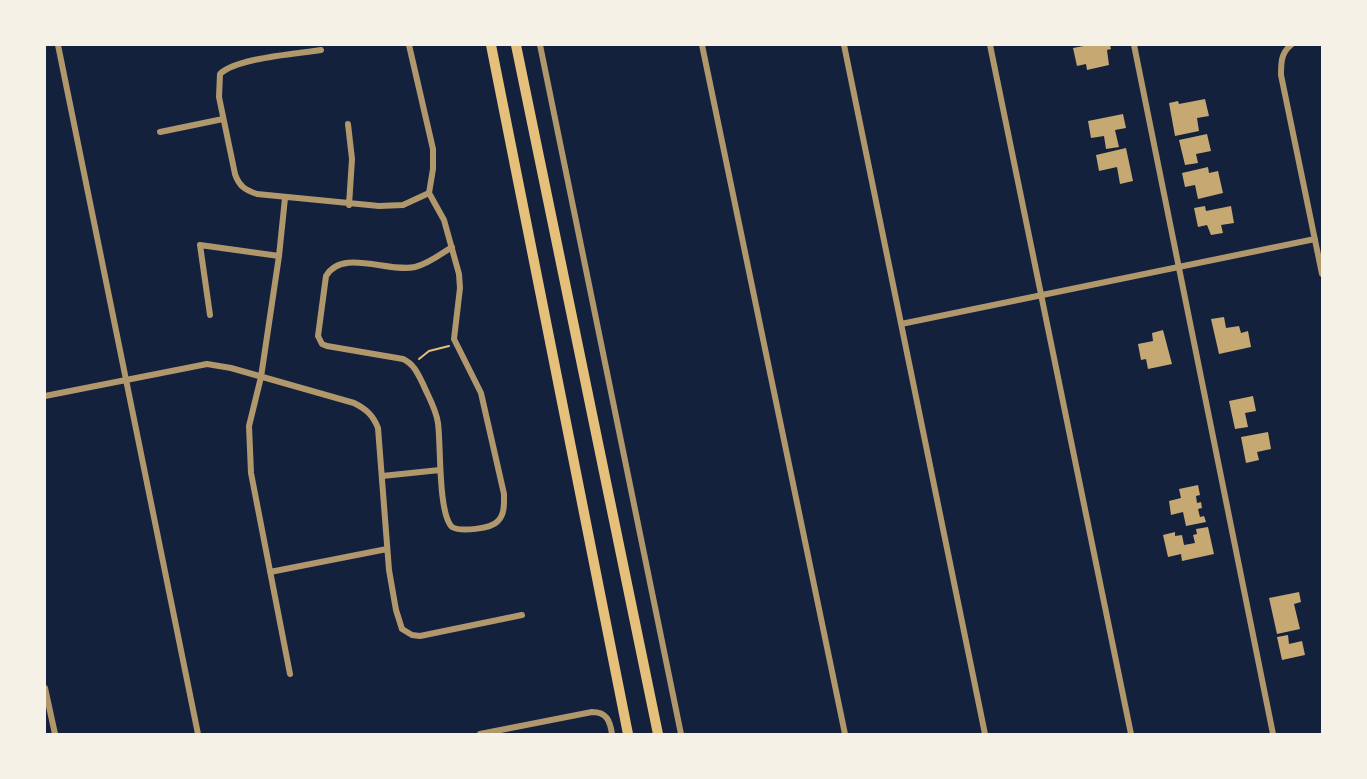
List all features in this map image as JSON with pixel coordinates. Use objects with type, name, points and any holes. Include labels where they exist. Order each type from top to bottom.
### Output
[{"type":"main road","points":[[490,45],[628,734]]},
{"type":"main road","points":[[516,45],[658,734]]},
{"type":"street","points":[[58,45],[198,734]]},
{"type":"street","points":[[410,45],[433,149],[429,194],[444,220],[452,247],[460,288],[454,331],[456,342],[481,393],[504,494],[504,509],[498,522],[466,530],[452,527],[446,519],[436,415],[413,365],[403,359],[322,344],[318,336],[326,276],[329,270],[337,264],[345,262],[412,268],[426,263],[452,247]]},
{"type":"street","points":[[540,45],[681,734]]},
{"type":"street","points":[[702,45],[844,734]]},
{"type":"street","points":[[844,45],[985,734]]},
{"type":"street","points":[[990,45],[1131,734]]},
{"type":"street","points":[[1134,45],[1274,734]]},
{"type":"street","points":[[1291,45],[1283,55],[1281,75],[1322,274]]},
{"type":"street","points":[[321,50],[244,63],[226,68],[220,74],[218,87],[223,119],[235,174],[243,189],[257,194],[349,205],[403,205],[429,194]]},
{"type":"street","points":[[160,132],[223,119]]},
{"type":"street","points":[[348,124],[352,159],[349,205]]},
{"type":"street","points":[[285,198],[261,377],[249,431],[251,473],[290,674]]},
{"type":"street","points":[[901,324],[1315,239]]},
{"type":"street","points":[[210,315],[200,245],[279,256]]},
{"type":"street","points":[[45,396],[207,364],[354,404],[369,412],[378,428],[387,549],[399,623],[402,628],[412,635],[420,636],[522,615]]},
{"type":"street","points":[[382,476],[440,470]]},
{"type":"street","points":[[270,572],[387,549]]},
{"type":"street","points":[[45,688],[54,734]]},
{"type":"street","points":[[480,734],[592,712],[603,713],[610,722],[612,734]]},
{"type":"path","points":[[413,365],[429,351],[456,342]]},
{"type":"building","points":[[1110,45],[1111,49],[1107,50],[1109,65],[1087,70],[1086,64],[1077,66],[1073,48]]},
{"type":"building","points":[[1205,99],[1209,116],[1197,118],[1199,131],[1175,136],[1169,103],[1178,101],[1179,104]]},
{"type":"building","points":[[1123,114],[1126,128],[1115,130],[1119,147],[1106,149],[1104,136],[1091,138],[1088,121]]},
{"type":"building","points":[[1207,134],[1211,151],[1196,154],[1198,163],[1185,165],[1179,140]]},
{"type":"building","points":[[1126,148],[1133,181],[1120,184],[1117,167],[1099,171],[1096,155]]},
{"type":"building","points":[[1208,167],[1209,173],[1218,171],[1223,193],[1198,199],[1195,185],[1185,187],[1182,173]]},
{"type":"building","points":[[1205,206],[1206,211],[1231,206],[1234,223],[1221,225],[1223,233],[1211,235],[1207,225],[1198,227],[1194,208]]},
{"type":"building","points":[[1224,317],[1226,328],[1239,326],[1241,333],[1248,331],[1251,347],[1219,354],[1211,319]]},
{"type":"building","points":[[1163,330],[1172,364],[1148,369],[1146,359],[1141,360],[1138,344],[1153,341],[1152,333]]},
{"type":"building","points":[[1253,396],[1256,411],[1245,413],[1248,427],[1235,429],[1229,401]]},
{"type":"building","points":[[1268,432],[1271,449],[1257,452],[1259,460],[1246,463],[1241,437]]},
{"type":"building","points":[[1198,485],[1200,495],[1196,496],[1197,503],[1201,502],[1202,508],[1198,509],[1200,517],[1204,516],[1206,522],[1186,526],[1183,512],[1171,515],[1169,501],[1181,498],[1179,489]]},
{"type":"building","points":[[1208,527],[1214,554],[1182,561],[1181,554],[1168,557],[1163,535],[1175,532],[1175,536],[1182,535],[1184,545],[1195,543],[1193,535],[1197,534],[1196,529]]},
{"type":"building","points":[[1299,592],[1301,602],[1294,604],[1300,629],[1277,634],[1269,598]]},
{"type":"building","points":[[1288,635],[1289,644],[1302,641],[1305,655],[1282,660],[1277,637]]}]
